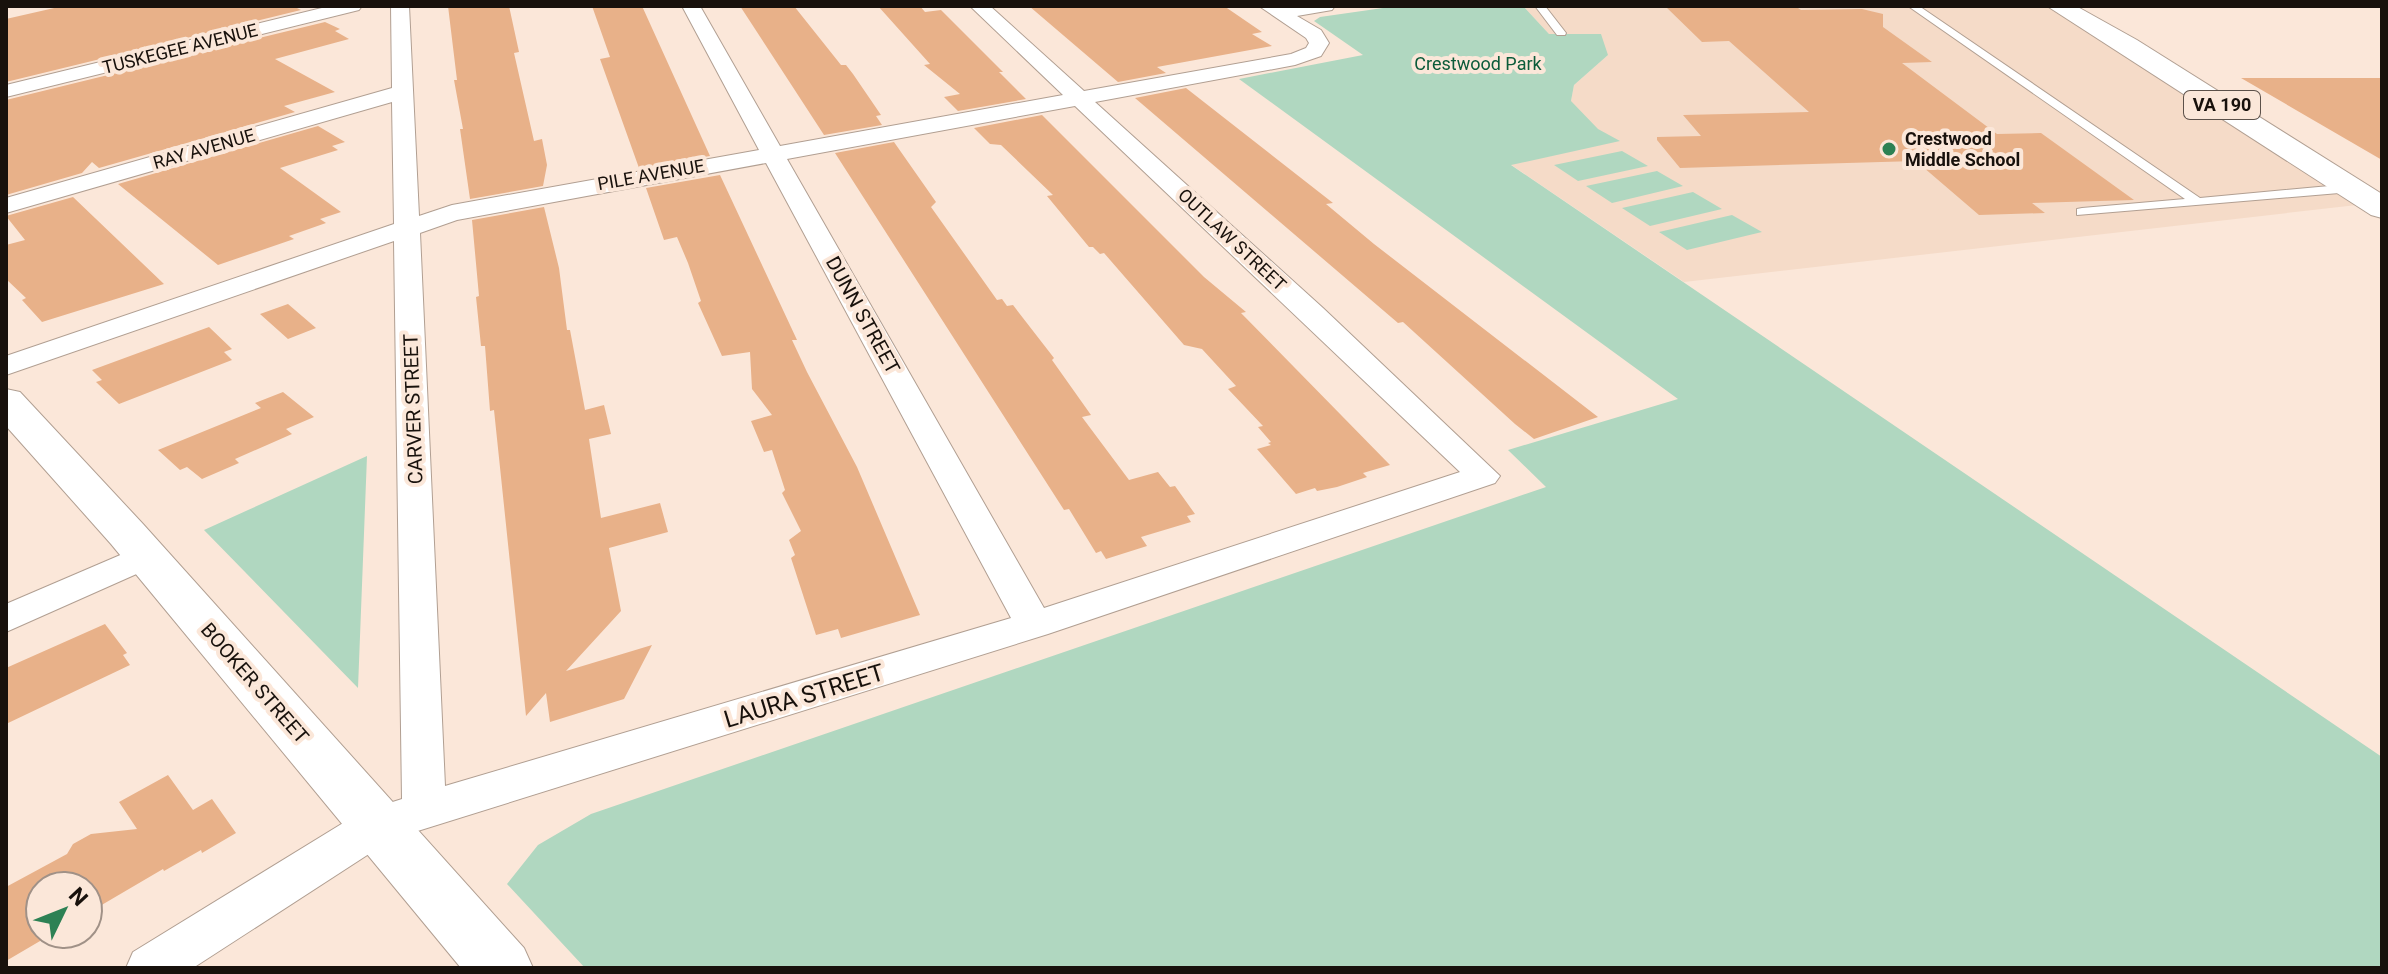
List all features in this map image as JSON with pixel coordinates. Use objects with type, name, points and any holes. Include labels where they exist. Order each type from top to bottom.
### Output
[{"type":"street","name":"TUSKEGEE AVENUE","points":[[6,91],[353,6]]},
{"type":"street","name":"CARVER STREET","points":[[400,6],[407,227],[401,819]]},
{"type":"street","name":"DUNN STREET","points":[[691,6],[1034,625]]},
{"type":"street","name":"OUTLAW STREET","points":[[979,6],[1313,314],[1483,476]]},
{"type":"street","points":[[1274,9],[1326,6]]},
{"type":"street","name":"VA 190","points":[[2059,6],[2128,45],[2382,208]]},
{"type":"street","name":"PILE AVENUE","points":[[6,366],[407,227],[466,210],[1295,59],[1314,52],[1319,43],[1314,34],[1274,9]]},
{"type":"street","name":"RAY AVENUE","points":[[6,206],[402,92]]},
{"type":"street","name":"BOOKER STREET","points":[[6,401],[146,556],[401,819],[501,968]]},
{"type":"street","name":"LAURA STREET","points":[[151,968],[401,819],[1034,625],[1483,476]]},
{"type":"street","points":[[6,619],[146,556]]},
{"type":"lane","points":[[1540,6],[1561,33]]},
{"type":"lane","points":[[1913,6],[2195,200]]},
{"type":"lane","points":[[2082,212],[2351,188]]},
{"type":"shaded area","name":"Crestwood Middle School","points":[[1523,6],[2047,6],[2357,205],[1684,282],[1510,164],[1524,162],[1571,101],[1574,85],[1608,55],[1549,34]]},
{"type":"green space","name":"Crestwood Park","points":[[1397,6],[1523,6],[1549,34],[1601,34],[1608,55],[1574,85],[1571,101],[1598,129],[1620,141],[1511,165],[2382,757],[2382,968],[585,968],[507,884],[538,845],[591,814],[1546,487],[1508,450],[1678,399],[1239,79],[1363,55],[1314,21],[1320,17]]},
{"type":"green space","points":[[1622,151],[1648,166],[1578,181],[1554,165]]},
{"type":"green space","points":[[1657,171],[1683,186],[1612,203],[1586,186]]},
{"type":"green space","points":[[1693,192],[1722,209],[1650,226],[1622,208]]},
{"type":"green space","points":[[1732,215],[1762,232],[1687,250],[1659,232]]},
{"type":"green space","points":[[367,456],[358,688],[204,530]]},
{"type":"building","points":[[63,6],[293,6],[301,10],[6,82],[6,19]]},
{"type":"building","points":[[448,6],[509,6],[519,52],[514,53],[534,141],[542,139],[547,165],[543,186],[470,199],[454,80],[457,80]]},
{"type":"building","points":[[592,6],[642,6],[710,156],[639,168],[600,59],[610,57]]},
{"type":"building","points":[[740,6],[794,6],[841,65],[846,65],[853,74],[881,115],[876,116],[882,125],[824,135]]},
{"type":"building","points":[[878,6],[920,6],[925,12],[941,10],[1026,99],[958,111],[944,97],[960,94],[924,65],[930,64]]},
{"type":"building","points":[[1029,6],[1224,6],[1262,32],[1252,34],[1272,46],[1157,67],[1166,73],[1118,82]]},
{"type":"building","points":[[1665,6],[1795,6],[1801,10],[1862,9],[1883,14],[1883,27],[1932,62],[1902,63],[1997,134],[2041,133],[2134,200],[2032,203],[2045,213],[1979,215],[1916,161],[1680,168],[1657,137],[1701,136],[1683,115],[1809,112],[1729,41],[1702,42]]},
{"type":"building","points":[[325,22],[340,29],[335,31],[349,39],[275,59],[335,92],[284,106],[295,112],[99,168],[92,162],[82,173],[6,195],[6,100]]},
{"type":"building","points":[[2241,78],[2382,78],[2382,160]]},
{"type":"building","points":[[1186,88],[1333,203],[1326,204],[1374,244],[1598,417],[1534,439],[1515,424],[1403,322],[1398,323],[1135,98]]},
{"type":"building","points":[[1042,115],[1204,277],[1246,312],[1241,313],[1390,465],[1363,473],[1367,477],[1337,487],[1317,491],[1315,488],[1296,494],[1257,449],[1271,445],[1268,443],[1271,442],[1258,427],[1263,426],[1228,389],[1236,386],[1202,349],[1184,345],[1104,253],[1100,254],[1089,247],[1047,196],[1053,195],[1001,145],[990,144],[974,128]]},
{"type":"building","points":[[318,126],[345,142],[332,146],[338,150],[280,168],[341,212],[320,219],[326,223],[289,236],[294,239],[218,265],[118,184]]},
{"type":"building","points":[[894,142],[936,202],[931,207],[997,300],[1002,299],[1007,306],[1013,305],[1054,358],[1052,360],[1091,415],[1082,417],[1129,480],[1158,472],[1170,487],[1175,486],[1195,514],[1187,516],[1191,522],[1141,537],[1147,546],[1106,559],[1101,551],[1096,553],[1069,509],[1064,510],[835,153]]},
{"type":"building","points":[[720,175],[797,340],[792,340],[807,372],[857,467],[920,615],[841,638],[838,629],[816,635],[791,558],[795,555],[789,540],[801,531],[782,493],[785,490],[772,450],[764,452],[751,421],[772,415],[752,389],[750,352],[722,356],[698,303],[701,301],[677,237],[664,240],[646,188]]},
{"type":"building","points":[[73,197],[164,284],[42,322],[22,300],[26,298],[6,279],[6,245],[25,240],[6,216]]},
{"type":"building","points":[[544,207],[559,268],[567,330],[570,330],[585,410],[604,405],[611,434],[589,439],[601,518],[660,503],[668,532],[609,548],[621,611],[566,671],[652,645],[624,699],[550,722],[546,693],[526,716],[494,410],[490,411],[485,346],[481,346],[472,220]]},
{"type":"building","points":[[288,304],[316,328],[288,339],[260,314]]},
{"type":"building","points":[[209,327],[232,349],[224,352],[232,360],[119,404],[96,382],[102,380],[92,370]]},
{"type":"building","points":[[283,392],[314,417],[286,429],[292,434],[235,459],[239,463],[202,479],[187,467],[180,470],[158,450],[261,408],[255,403]]},
{"type":"building","points":[[105,624],[127,653],[123,655],[130,665],[6,724],[6,668]]},
{"type":"building","points":[[168,775],[193,810],[212,799],[236,833],[202,853],[201,850],[163,869],[104,904],[104,870],[37,870],[67,854],[73,844],[91,834],[137,829],[119,802]]},
{"type":"building","points":[[24,877],[25,950],[6,961],[6,887]]},
{"type":"place","name":"Crestwood Middle School","points":[[1889,149]]}]
